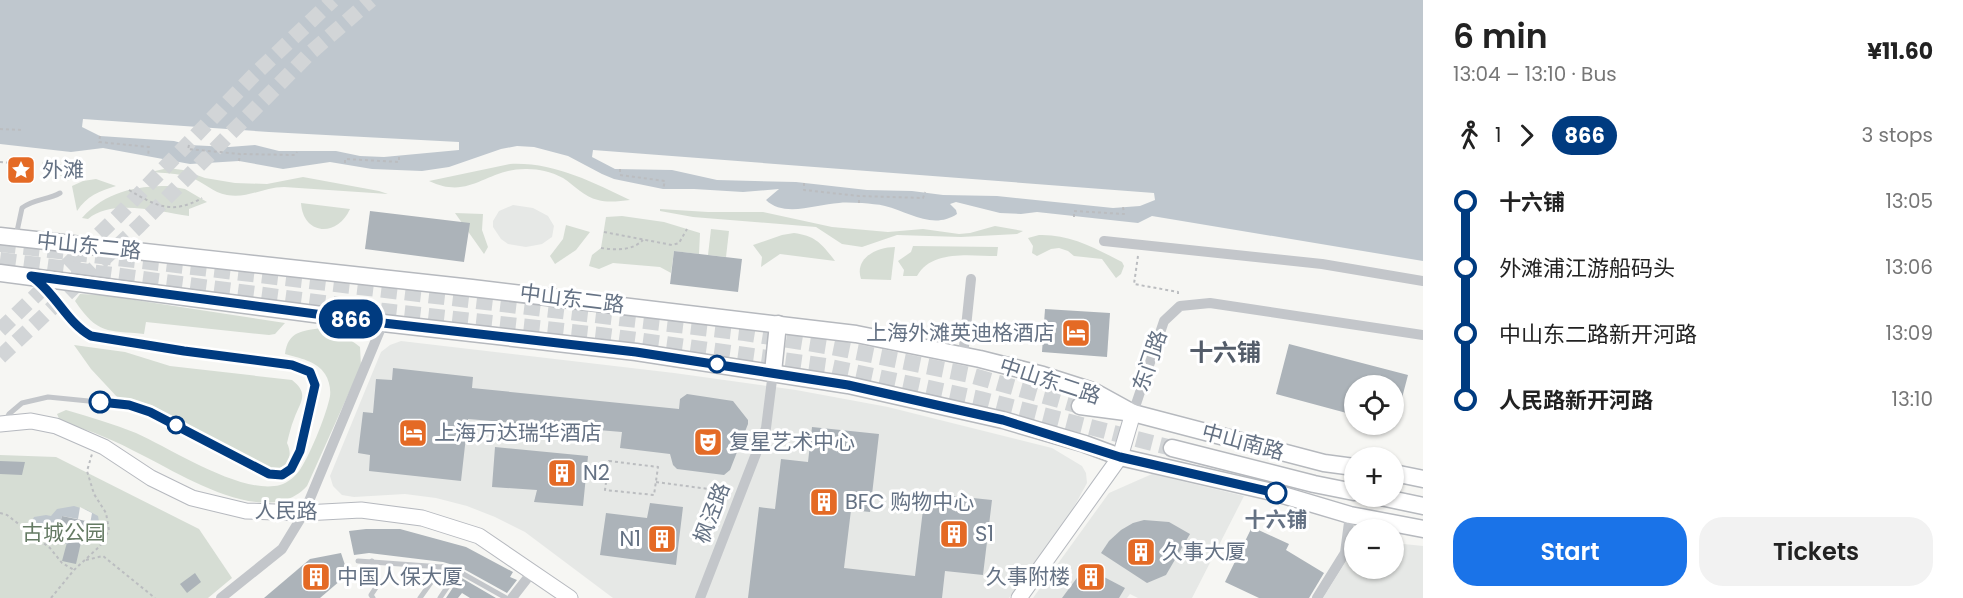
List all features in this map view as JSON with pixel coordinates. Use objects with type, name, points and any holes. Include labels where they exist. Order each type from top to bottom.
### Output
[{"type":"main road","name":"中山东二路","points":[[8,237],[460,286],[856,334],[1043,375],[1093,391],[1132,413]]},
{"type":"main road","name":"中山东二路","points":[[0,273],[383,323],[636,352],[773,372],[848,385],[1003,420],[1120,457]]},
{"type":"main road","points":[[773,372],[778,324]]},
{"type":"main road","points":[[1043,375],[1071,395],[1107,410]]},
{"type":"main road","points":[[1080,406],[1132,413]]},
{"type":"main road","name":"中山南路","points":[[1132,413],[1324,463],[1344,466]]},
{"type":"main road","points":[[1172,448],[1344,490]]},
{"type":"main road","name":"中山南路","points":[[1120,457],[1276,493],[1350,515],[1423,529]]},
{"type":"main road","points":[[1404,475],[1423,479]]},
{"type":"main road","points":[[1404,502],[1423,506]]},
{"type":"street","points":[[1104,241],[1322,264],[1423,281]]},
{"type":"street","points":[[963,356],[971,279]]},
{"type":"street","name":"东门路","points":[[1019,598],[1120,457],[1132,413],[1164,321],[1180,306],[1210,303],[1423,335]]},
{"type":"street","points":[[220,598],[282,549],[304,513],[383,323]]},
{"type":"street","name":"枫泾路","points":[[700,598],[766,429],[773,372]]},
{"type":"street","name":"人民路","points":[[1,422],[31,421],[48,424],[96,443],[152,478],[192,498],[246,511],[304,513],[361,510],[422,518],[479,536],[570,598]]},
{"type":"street","points":[[1317,598],[1345,553],[1350,515]]},
{"type":"street","points":[[512,598],[533,571]]},
{"type":"lane","points":[[8,237],[22,208],[34,201],[60,193]]},
{"type":"lane","points":[[1,422],[22,403],[41,398],[129,405],[150,412],[269,474],[282,475],[291,469],[300,451],[315,385],[310,372],[292,365],[91,336],[79,327],[47,288],[31,276]]},
{"type":"lane","points":[[358,561],[442,567],[458,571],[506,598]]},
{"type":"lane","points":[[372,561],[380,583],[371,595],[373,598]]},
{"type":"lane","points":[[420,598],[442,567]]},
{"type":"lane","points":[[440,598],[458,571]]},
{"type":"path","points":[[0,129],[21,130]]},
{"type":"path","points":[[100,136],[99,142],[149,147],[148,156]]},
{"type":"path","points":[[189,145],[188,149],[240,154],[295,155],[297,152]]},
{"type":"path","points":[[239,161],[240,154]]},
{"type":"path","points":[[345,163],[345,159],[399,162],[399,157]]},
{"type":"path","points":[[0,162],[30,165]]},
{"type":"path","points":[[620,169],[620,175],[665,181],[663,189]]},
{"type":"path","points":[[804,183],[804,190],[860,196],[924,198],[925,192]]},
{"type":"path","points":[[129,190],[153,203],[173,208],[192,204],[202,198]]},
{"type":"path","points":[[859,203],[860,196]]},
{"type":"path","points":[[1074,217],[1074,211],[1124,214],[1123,207]]},
{"type":"path","points":[[604,232],[672,245],[679,243],[687,229]]},
{"type":"path","points":[[601,248],[629,249],[637,246],[644,239]]},
{"type":"path","points":[[1140,244],[1134,284],[1178,292],[1180,306]]},
{"type":"path","points":[[51,598],[74,570],[100,546],[109,530],[106,513],[94,494],[87,471],[96,443]]},
{"type":"path","points":[[609,461],[658,467],[656,482],[654,495],[605,490],[609,461]]},
{"type":"path","points":[[656,482],[741,493]]},
{"type":"path","points":[[0,513],[7,515],[50,548],[62,563],[74,570]]},
{"type":"path","points":[[86,560],[103,556],[154,598]]},
{"type":"shaded area","points":[[0,0],[1423,0],[1423,261],[1152,216],[1138,223],[1037,212],[1000,213],[956,202],[950,204],[957,214],[939,220],[921,218],[882,205],[862,203],[830,204],[801,209],[782,208],[766,200],[779,189],[743,192],[663,189],[614,179],[568,156],[534,147],[517,146],[501,149],[449,167],[422,171],[372,169],[330,162],[283,169],[239,161],[190,164],[103,148],[71,152],[0,144]]},
{"type":"shaded area","points":[[513,205],[533,208],[548,216],[554,226],[552,237],[542,244],[526,247],[508,244],[501,239],[493,227],[493,221],[499,211]]},
{"type":"shaded area","points":[[401,341],[674,373],[796,390],[888,407],[1052,448],[1082,466],[1086,473],[1087,483],[1069,516],[1009,598],[613,598],[525,532],[495,517],[467,506],[436,498],[405,494],[354,497],[342,495],[333,486],[330,476],[381,352]]},
{"type":"shaded area","points":[[1152,474],[1244,496],[1192,598],[1138,598],[1130,594],[1127,598],[1033,598],[1109,493]]},
{"type":"shaded area","points":[[74,506],[98,516],[101,533],[97,541],[76,545],[68,544],[55,539],[31,523],[34,517],[51,516],[57,509]]},
{"type":"shaded area","points":[[1404,544],[1423,546],[1423,598],[1323,598],[1344,565],[1344,579],[1404,579]]},
{"type":"green space","points":[[44,161],[68,166],[84,173],[67,181],[56,172],[43,166]]},
{"type":"green space","points":[[510,164],[542,166],[572,174],[630,200],[602,201],[584,194],[563,178],[527,169],[500,173],[468,186],[444,186],[429,181]]},
{"type":"green space","points":[[168,168],[235,183],[267,184],[303,177],[388,194],[284,187],[234,196],[217,192],[189,177],[151,172]]},
{"type":"green space","points":[[96,179],[116,186],[94,195],[77,211],[72,186]]},
{"type":"green space","points":[[168,186],[185,189],[207,202],[189,209],[189,216],[123,208],[110,209],[88,219],[82,218],[100,202],[121,192],[144,187]]},
{"type":"green space","points":[[301,203],[350,209],[337,225],[321,229],[308,222],[303,214]]},
{"type":"green space","points":[[660,209],[763,212],[832,227],[888,232],[923,229],[959,234],[995,226],[1023,231],[1017,234],[961,237],[897,235],[862,247],[842,244],[816,227],[693,217],[660,211]]},
{"type":"green space","points":[[455,213],[483,214],[482,230],[488,247],[484,254]]},
{"type":"green space","points":[[622,216],[664,222],[700,233],[699,254],[674,251],[671,273],[660,267],[613,263],[599,269],[589,266],[592,255],[601,248],[606,217]]},
{"type":"green space","points":[[566,225],[590,232],[576,250],[555,264],[550,256],[563,239]]},
{"type":"green space","points":[[711,229],[729,231],[726,257],[708,255]]},
{"type":"green space","points":[[794,233],[808,236],[818,242],[835,261],[780,254],[761,267],[762,257],[753,245]]},
{"type":"green space","points":[[1039,235],[1072,239],[1102,252],[1122,262],[1124,266],[1121,274],[1116,278],[1102,259],[1074,256],[1059,248],[1037,256],[1032,253],[1033,246],[1028,238]]},
{"type":"green space","points":[[913,246],[998,247],[997,256],[964,255],[942,258],[932,261],[917,276],[903,276],[904,270],[898,261],[911,252]]},
{"type":"green space","points":[[895,247],[891,280],[861,279],[861,265],[869,255],[881,249]]},
{"type":"green space","points":[[80,294],[102,295],[285,323],[275,334],[269,335],[146,322],[144,334],[112,331],[97,325],[83,312],[75,301]]},
{"type":"green space","points":[[322,328],[342,335],[360,347],[361,366],[307,486],[296,495],[279,502],[239,499],[218,492],[113,441],[61,423],[57,414],[66,410],[136,433],[227,477],[264,486],[280,485],[295,476],[305,461],[322,422],[330,393],[328,379],[322,370],[307,361],[285,354],[287,346],[293,336]]},
{"type":"green space","points":[[74,345],[125,352],[170,366],[292,380],[301,390],[302,398],[287,443],[290,452],[286,464],[274,470],[151,405],[118,398],[91,369]]},
{"type":"green space","name":"古城公园","points":[[0,455],[56,457],[199,529],[232,578],[208,598],[0,598]]},
{"type":"pier","points":[[83,119],[459,142],[459,150],[384,157],[360,156],[336,151],[279,151],[255,145],[229,147],[189,145],[174,141],[100,136],[82,127]]},
{"type":"pier","points":[[593,150],[1154,193],[1155,200],[1140,206],[1113,208],[997,196],[867,190],[796,182],[717,180],[672,170],[615,169],[592,157]]},
{"type":"pier","points":[[80,507],[92,513],[90,524],[95,526],[94,534],[83,533],[79,549],[66,548],[70,531],[59,527],[62,516],[78,519]]},
{"type":"building","points":[[370,211],[470,223],[464,262],[365,249]]},
{"type":"building","points":[[674,251],[742,259],[738,292],[670,284]]},
{"type":"building","name":"上海外滩英迪格酒店","points":[[1045,309],[1110,313],[1107,357],[1042,352]]},
{"type":"building","points":[[1289,344],[1408,375],[1404,390],[1404,375],[1344,375],[1344,412],[1276,394]]},
{"type":"building","points":[[393,368],[473,377],[472,388],[679,409],[680,399],[687,394],[733,401],[748,420],[748,424],[730,470],[724,475],[677,469],[673,465],[670,454],[620,448],[622,432],[468,419],[461,481],[369,471],[370,455],[358,453],[363,412],[373,413],[376,379],[392,380]]},
{"type":"building","points":[[812,427],[879,434],[870,512],[851,510],[844,568],[915,576],[925,493],[992,500],[983,575],[945,571],[942,598],[748,598],[759,507],[775,509],[781,459],[808,462]]},
{"type":"building","points":[[495,447],[588,456],[583,506],[534,502],[537,490],[492,487]]},
{"type":"building","points":[[0,461],[25,462],[22,475],[0,474]]},
{"type":"building","points":[[650,503],[683,507],[676,565],[600,555],[606,513],[647,518]]},
{"type":"building","points":[[62,516],[86,521],[76,564],[62,561],[70,531],[59,527]]},
{"type":"building","name":"久事大厦","points":[[1144,520],[1169,522],[1190,534],[1166,575],[1147,583],[1101,553],[1109,541],[1121,530]]},
{"type":"building","points":[[1252,527],[1289,544],[1286,550],[1324,573],[1309,598],[1259,598],[1225,582]]},
{"type":"building","points":[[400,529],[466,547],[513,572],[510,577],[517,580],[507,593],[460,567],[443,562],[369,553],[354,555],[349,531]]},
{"type":"building","name":"中国人保大厦","points":[[341,553],[348,574],[320,598],[264,598],[310,559]]},
{"type":"building","name":"久事附楼","points":[[1085,567],[1125,588],[1119,598],[1062,598]]},
{"type":"building","points":[[195,573],[201,582],[187,593],[180,584]]},
{"type":"building","points":[[460,577],[496,598],[470,598],[462,593],[458,598],[446,598]]},
{"type":"tunnel","points":[[0,330],[118,216],[254,75],[333,0]]},
{"type":"tunnel","points":[[0,357],[139,226],[309,54],[371,0]]},
{"type":"tunnel","points":[[0,244],[745,333],[832,347],[970,375],[1080,406]]},
{"type":"tunnel","points":[[0,260],[384,311],[600,335],[826,366],[980,399],[1172,448]]},
{"type":"bus line","name":"866","points":[[100,402],[129,405],[150,412],[269,474],[282,475],[291,469],[300,451],[315,385],[310,372],[292,365],[91,336],[79,327],[47,288],[31,276],[383,323],[636,352],[848,385],[1003,420],[1085,444],[1120,457],[1276,493]]},
{"type":"place","name":"外滩","points":[[21,170]]},
{"type":"place","name":"上海外滩英迪格酒店","points":[[1076,333]]},
{"type":"place","name":"上海万达瑞华酒店","points":[[413,433]]},
{"type":"place","name":"复星艺术中心","points":[[708,442]]},
{"type":"place","name":"N2","points":[[562,473]]},
{"type":"place","name":"十六铺","points":[[1276,493]]},
{"type":"place","name":"BFC 购物中心","points":[[824,502]]},
{"type":"place","name":"S1","points":[[954,534]]},
{"type":"place","name":"N1","points":[[662,539]]},
{"type":"place","name":"久事大厦","points":[[1141,552]]},
{"type":"place","name":"中国人保大厦","points":[[316,577]]},
{"type":"place","name":"久事附楼","points":[[1091,577]]},
{"type":"district","name":"十六铺","points":[[1225,353]]}]
